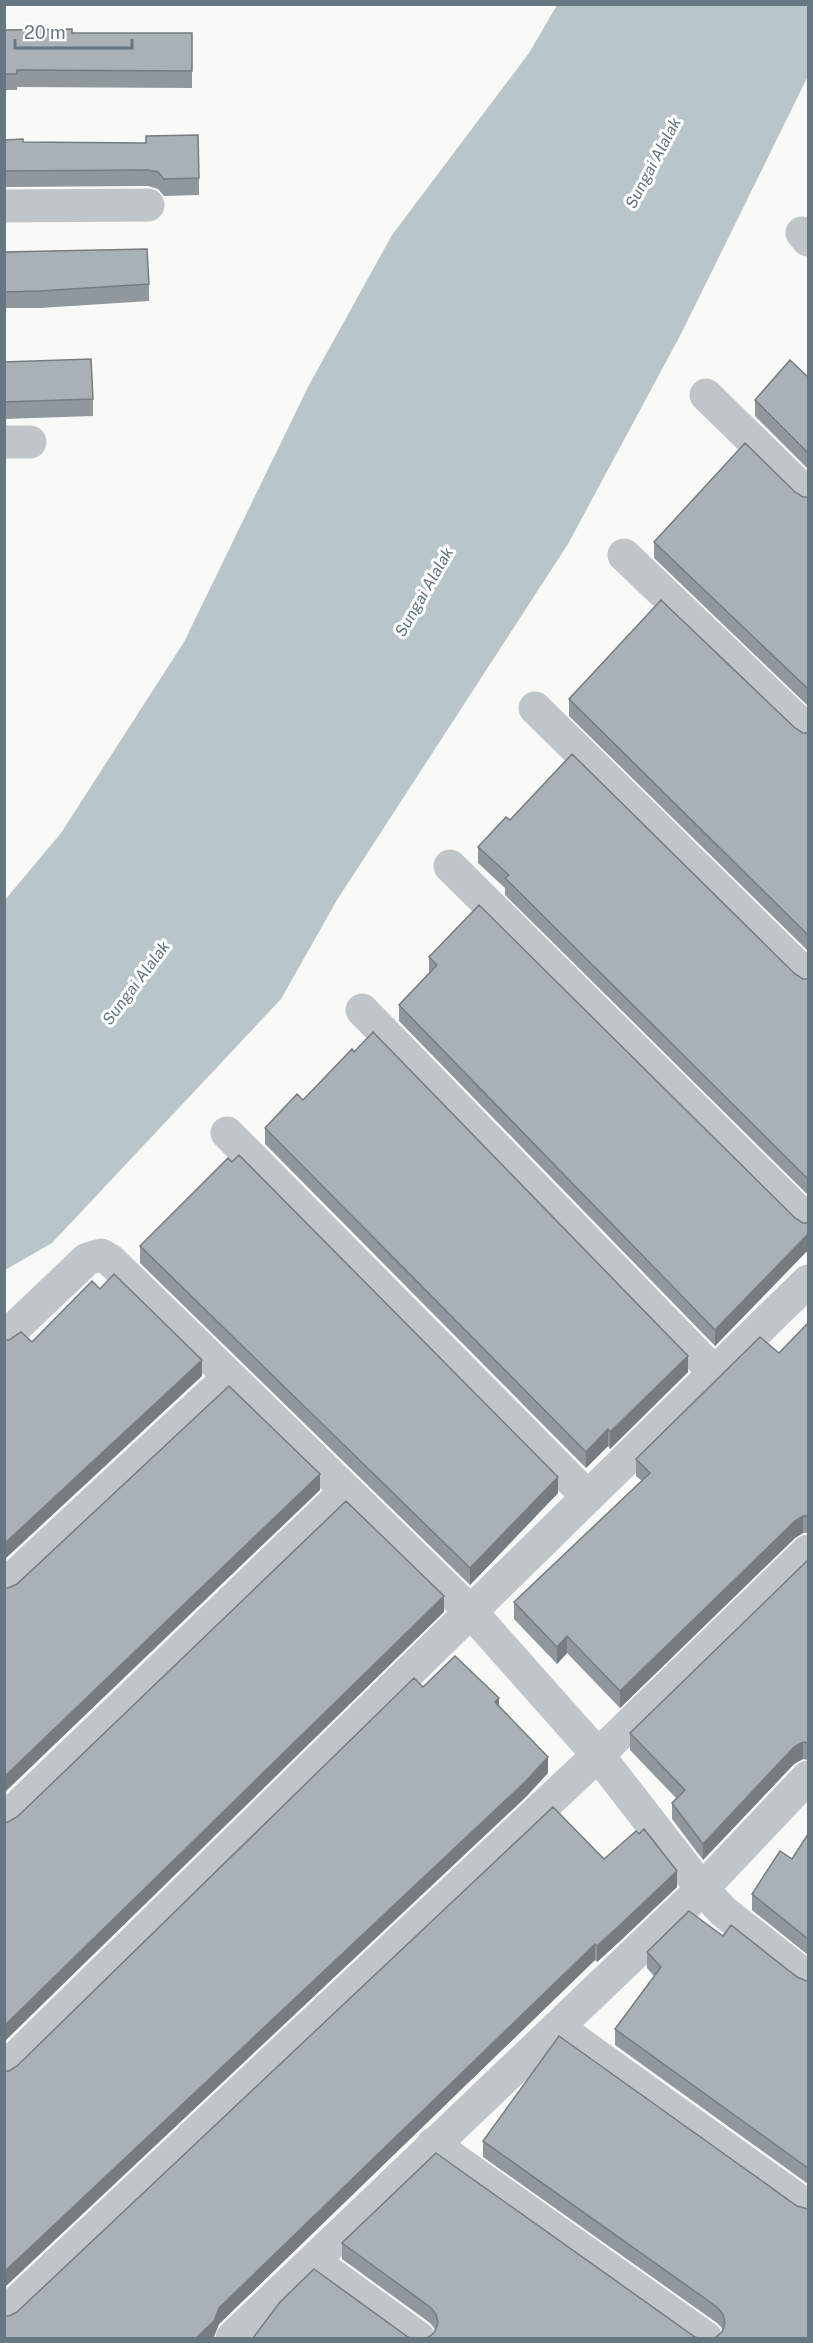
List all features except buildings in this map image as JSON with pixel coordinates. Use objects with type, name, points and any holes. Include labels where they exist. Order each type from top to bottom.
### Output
[{"type":"street","points":[[4,206],[148,206]]},
{"type":"street","points":[[706,395],[808,495]]},
{"type":"street","points":[[624,555],[808,731]]},
{"type":"street","points":[[535,708],[808,977]]},
{"type":"street","points":[[450,866],[808,1221]]},
{"type":"street","points":[[362,1010],[715,1373]]},
{"type":"street","points":[[227,1133],[588,1497]]},
{"type":"street","points":[[4,1338],[87,1259],[101,1255],[110,1260],[471,1612],[598,1755],[702,1888],[724,1912],[808,1978]]},
{"type":"street","points":[[4,2069],[808,1281]]},
{"type":"street","points":[[4,1586],[229,1377]]},
{"type":"street","points":[[4,1820],[346,1491]]},
{"type":"street","points":[[4,2314],[598,1755],[808,1551]]},
{"type":"street","points":[[232,2338],[702,1888],[807,1780]]},
{"type":"street","points":[[557,2027],[808,2207]]},
{"type":"street","points":[[433,2144],[706,2338]]},
{"type":"street","points":[[313,2260],[419,2338]]},
{"type":"water","name":"Sungai Alalak","points":[[557,5],[808,5],[808,76],[682,332],[568,544],[337,900],[281,999],[52,1243],[5,1270],[5,900],[61,833],[184,642],[309,385],[392,235],[529,53]]}]
